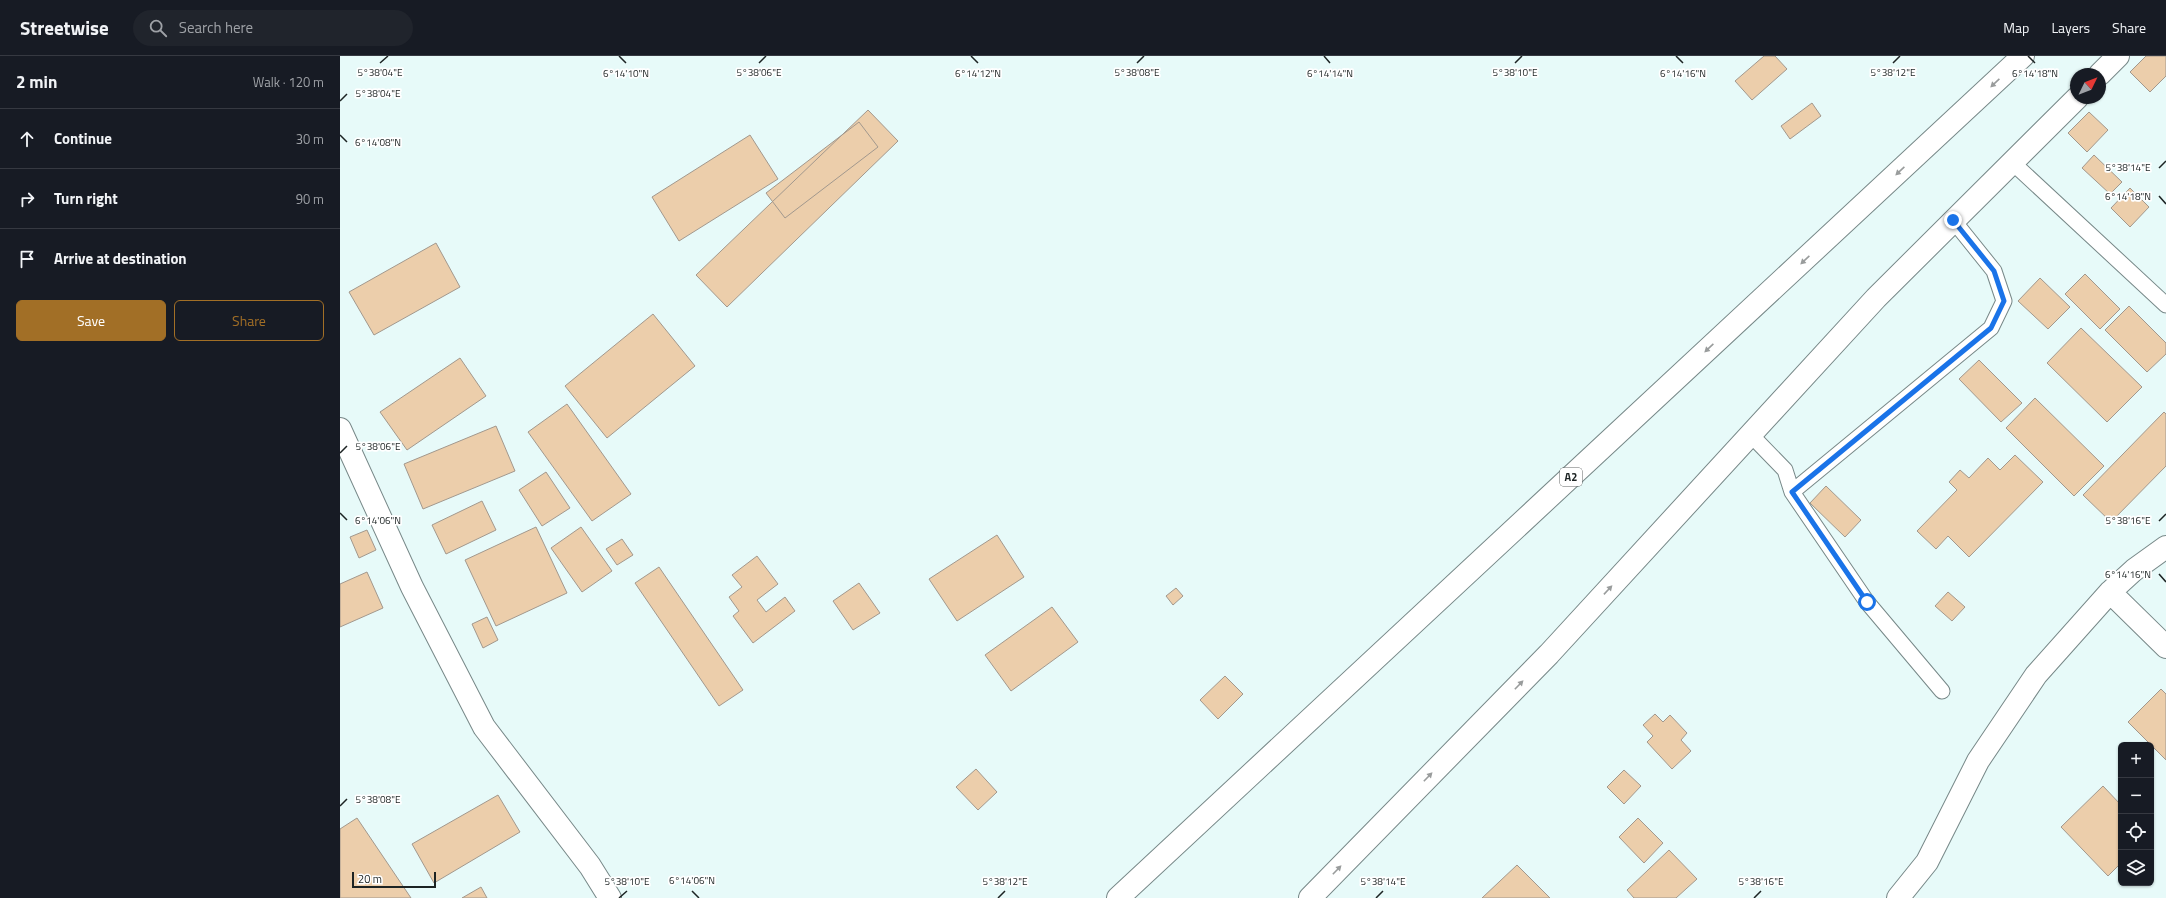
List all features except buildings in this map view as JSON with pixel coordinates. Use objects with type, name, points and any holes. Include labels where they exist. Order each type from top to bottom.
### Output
[{"type":"main road","points":[[2106,68],[2118,56]]},
{"type":"main road","name":"A2","points":[[1118,898],[2016,59]]},
{"type":"main road","points":[[1310,898],[1549,654],[1876,298],[2071,104]]},
{"type":"main road","points":[[340,429],[412,587],[484,727],[590,866],[610,898]]},
{"type":"main road","points":[[1898,898],[1927,862],[1978,761],[2036,676],[2110,592],[2134,570],[2166,547]]},
{"type":"main road","points":[[2110,592],[2166,647]]},
{"type":"lane","points":[[2013,163],[2166,305]]},
{"type":"lane","points":[[1792,492],[1991,328],[2004,301],[1994,271],[1953,220]]},
{"type":"lane","points":[[1751,435],[1785,470],[1792,492],[1867,602],[1942,690]]},
{"type":"route","points":[[1867,602],[1792,492],[1991,328],[2004,301],[1994,271],[1953,220]]}]
